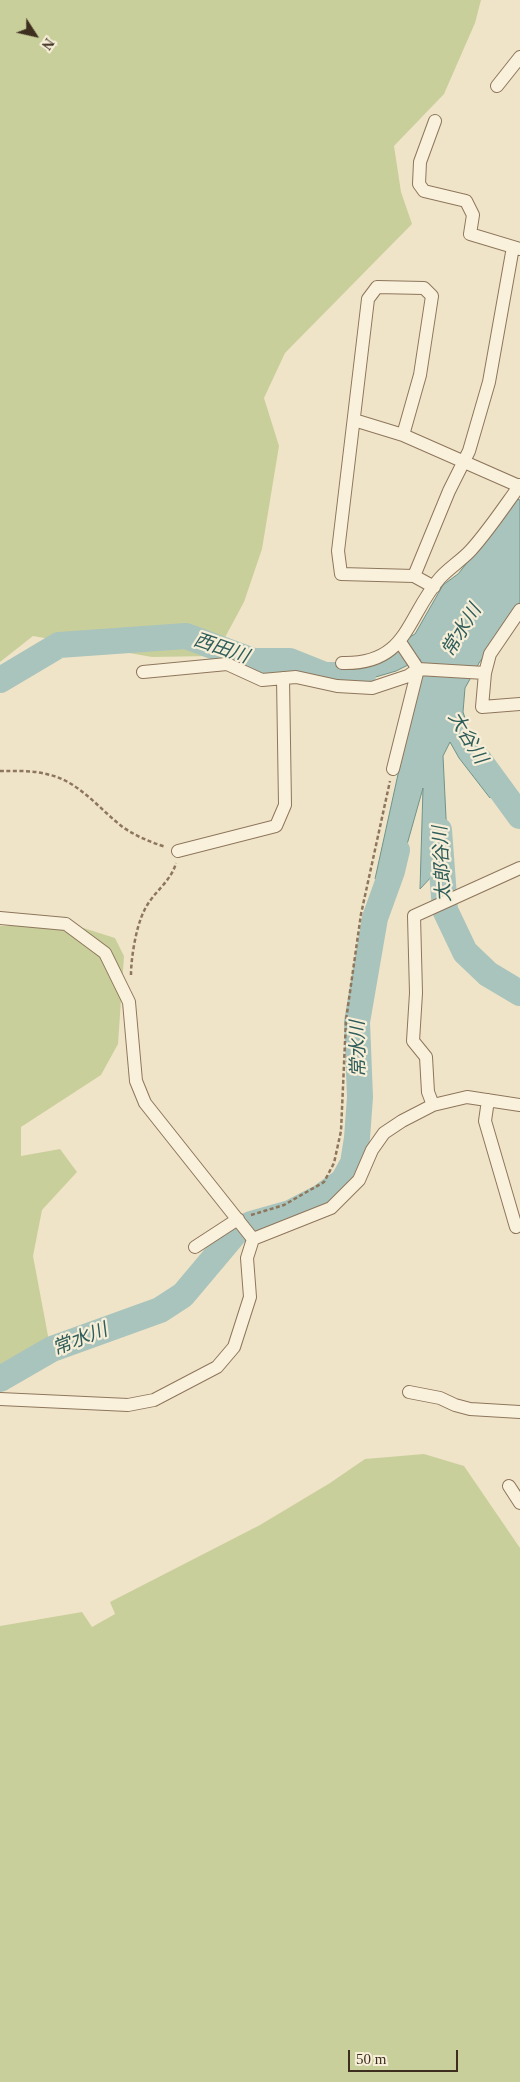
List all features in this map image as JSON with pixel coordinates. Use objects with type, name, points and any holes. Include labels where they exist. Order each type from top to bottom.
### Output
[{"type":"street","points":[[497,86],[520,57]]},
{"type":"street","points":[[414,576],[449,491],[469,451],[490,382],[517,248],[470,234],[473,215],[466,201],[424,192],[419,184],[420,162],[435,121]]},
{"type":"street","points":[[403,435],[420,375],[432,296],[424,288],[377,287],[368,299],[338,551],[341,574],[414,576],[434,587]]},
{"type":"street","points":[[342,663],[359,664],[379,658],[400,642],[439,579],[471,550],[520,486],[403,435],[354,420]]},
{"type":"street","points":[[520,610],[490,654],[485,673],[482,707],[520,704]]},
{"type":"street","points":[[393,769],[418,669],[400,642]]},
{"type":"street","points":[[143,672],[227,664],[262,680],[296,677],[338,686],[372,688],[408,676],[418,669],[485,673]]},
{"type":"street","points":[[178,851],[276,826],[285,806],[283,678]]},
{"type":"street","points":[[433,1105],[428,1092],[426,1057],[413,1041],[416,993],[414,916],[520,868]]},
{"type":"street","points":[[0,918],[66,924],[105,953],[130,1002],[136,1081],[146,1104],[252,1239],[247,1258],[250,1297],[234,1347],[217,1367],[154,1400],[128,1405],[0,1399]]},
{"type":"street","points":[[252,1239],[331,1208],[359,1180],[372,1150],[384,1133],[402,1120],[433,1105],[467,1097],[520,1105]]},
{"type":"street","points":[[488,1100],[485,1121],[516,1227]]},
{"type":"street","points":[[195,1247],[238,1219]]},
{"type":"street","points":[[409,1392],[440,1398],[470,1409],[520,1412]]},
{"type":"street","points":[[509,1486],[520,1503]]},
{"type":"path","points":[[238,1219],[284,1205],[324,1182],[334,1163],[341,1131],[346,1020],[361,914],[393,769]]},
{"type":"path","points":[[0,772],[22,771],[50,775],[68,783],[105,810],[123,827],[144,840],[178,851],[174,871],[144,910],[131,959],[131,976]]},
{"type":"green space","points":[[0,0],[481,0],[475,23],[444,94],[394,146],[401,192],[412,224],[285,353],[264,398],[279,446],[262,549],[244,602],[215,656],[152,657],[33,636],[0,662]]},
{"type":"green space","points":[[74,925],[115,938],[124,956],[118,1044],[101,1075],[21,1127],[21,1156],[60,1149],[77,1172],[42,1210],[33,1256],[49,1341],[0,1369],[0,926]]},
{"type":"green space","points":[[424,1454],[464,1466],[520,1548],[520,2082],[0,2082],[0,1626],[82,1612],[92,1627],[115,1614],[110,1602],[260,1525],[330,1483],[365,1459]]},
{"type":"water","points":[[517,499],[520,500],[520,606],[479,663],[465,688],[463,712],[471,736],[503,785],[490,798],[459,758],[450,742],[443,756],[448,859],[420,889],[423,788],[395,887],[375,879],[415,697],[420,659],[396,671],[362,681],[325,678],[336,668],[360,666],[415,634],[443,585],[458,574]]},
{"type":"waterway","name":"西田川","points":[[0,680],[59,645],[186,636],[253,661],[290,661],[325,675],[363,675]]},
{"type":"waterway","name":"大谷川","points":[[479,760],[520,816]]},
{"type":"waterway","name":"太郎谷川","points":[[439,830],[445,910],[465,952],[488,974],[520,993]]},
{"type":"waterway","name":"常水川","points":[[0,1379],[52,1349],[160,1310],[183,1295],[236,1232],[251,1224],[290,1213],[321,1197],[343,1181],[353,1163],[357,1138],[360,1097],[357,1022],[375,918],[392,871],[397,850]]}]
